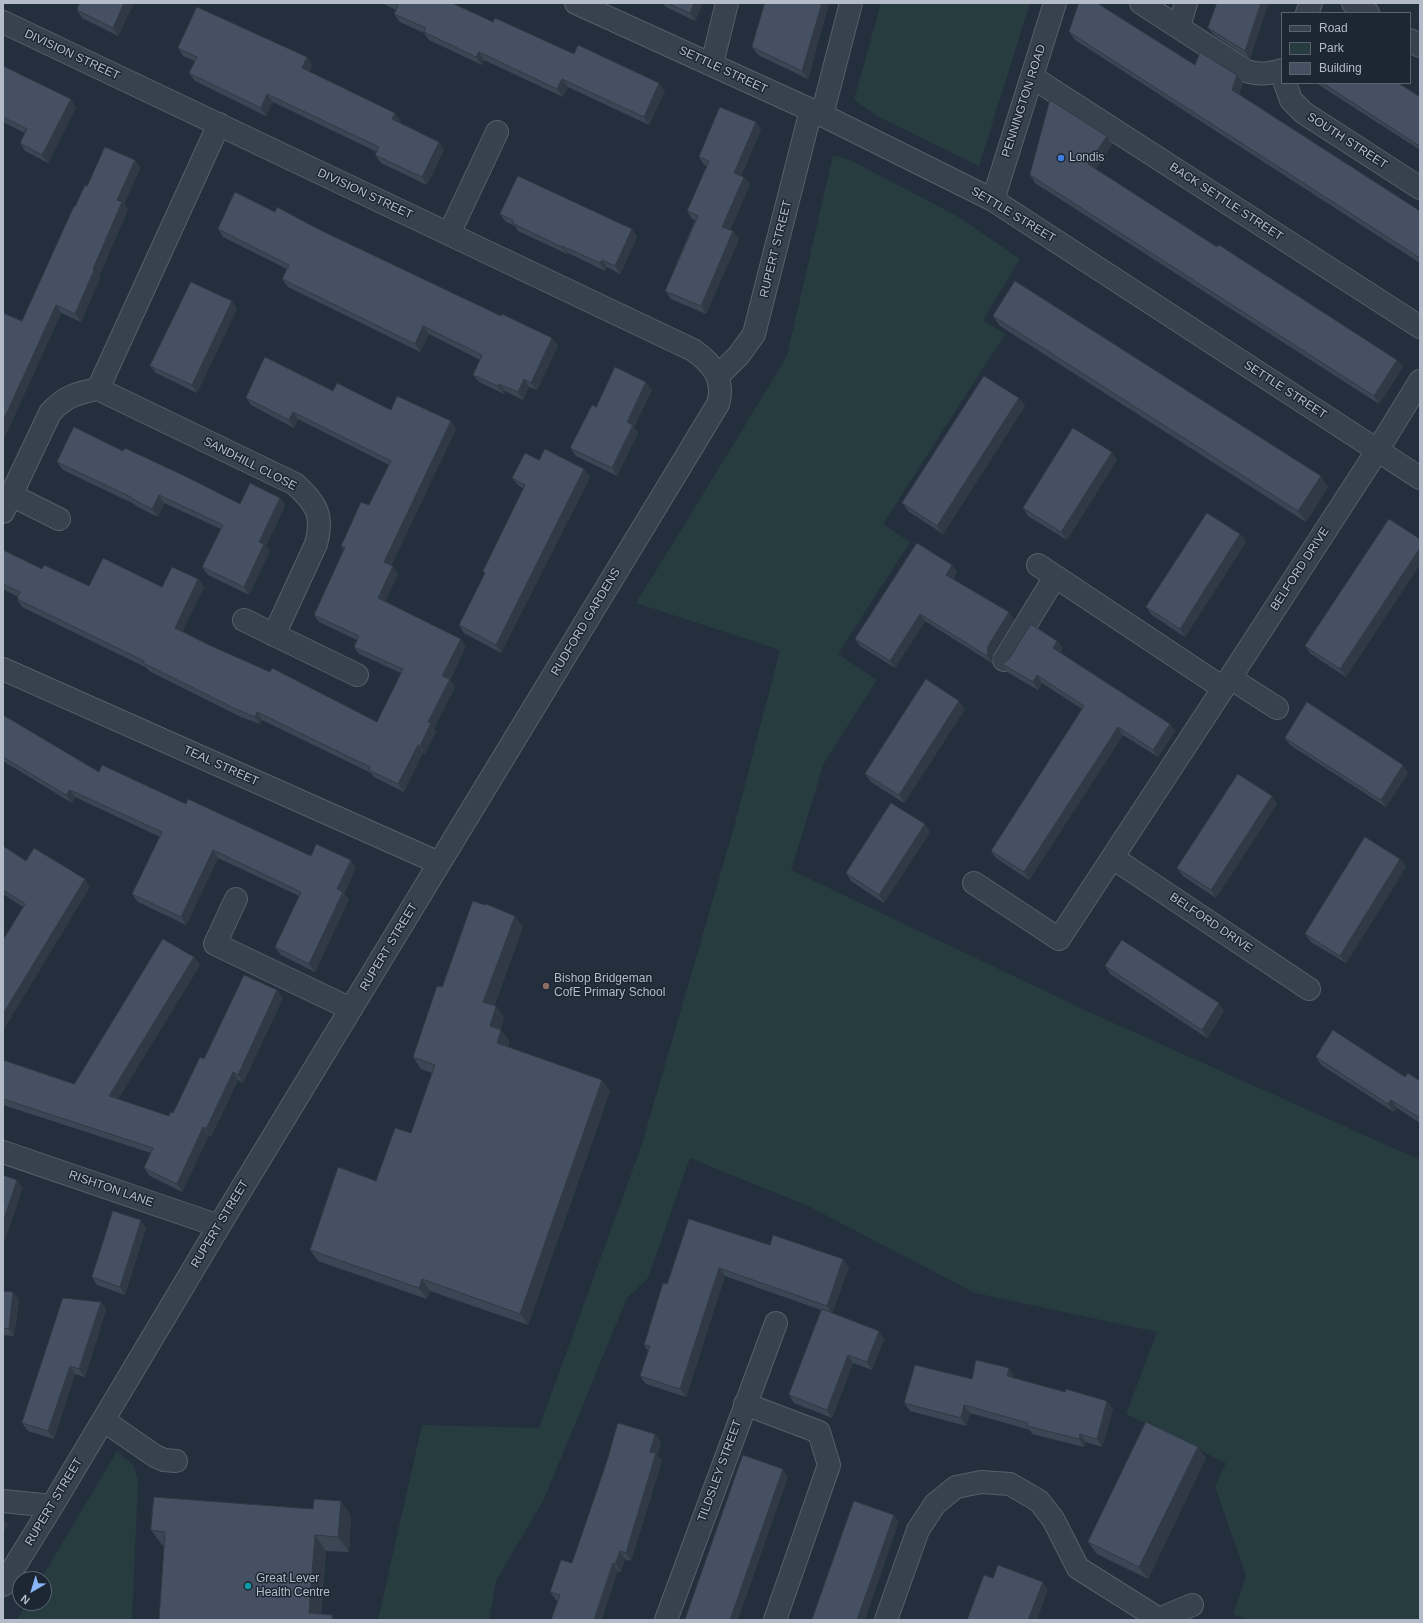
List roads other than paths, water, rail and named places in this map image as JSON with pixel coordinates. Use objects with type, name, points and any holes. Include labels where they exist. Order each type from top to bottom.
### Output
[{"type":"street","name":"SETTLE STREET","points":[[576,3],[712,64],[842,125],[993,200],[1420,478]]},
{"type":"street","points":[[712,64],[727,3]]},
{"type":"street","name":"RUPERT STREET","points":[[718,376],[739,355],[754,334],[816,113],[852,3]]},
{"type":"street","name":"PENNINGTON ROAD","points":[[993,200],[1055,3]]},
{"type":"street","points":[[1141,3],[1246,71],[1258,74],[1272,73],[1281,70]]},
{"type":"street","points":[[1178,27],[1186,3]]},
{"type":"street","points":[[1353,3],[1366,12]]},
{"type":"street","name":"DIVISION STREET","points":[[3,22],[693,350],[708,362],[718,376]]},
{"type":"street","points":[[1411,41],[1420,46]]},
{"type":"street","name":"BACK SETTLE STREET","points":[[1032,77],[1420,327]]},
{"type":"street","name":"SOUTH STREET","points":[[1285,84],[1291,100],[1304,113],[1420,188]]},
{"type":"street","points":[[59,519],[7,504],[50,413],[60,402],[75,394],[98,388],[219,124]]},
{"type":"street","points":[[449,234],[497,132]]},
{"type":"street","name":"RUDFORD GARDENS","points":[[439,863],[718,404],[721,394],[718,376]]},
{"type":"street","name":"BELFORD DRIVE","points":[[974,883],[1059,939],[1377,451],[1420,381]]},
{"type":"street","name":"SANDHILL CLOSE","points":[[98,388],[295,484],[314,504],[320,523],[320,531],[316,544],[274,634]]},
{"type":"street","points":[[1004,660],[1047,571],[1226,683],[1277,708]]},
{"type":"street","points":[[244,620],[357,675]]},
{"type":"street","name":"TEAL STREET","points":[[3,668],[439,863]]},
{"type":"street","name":"BELFORD DRIVE","points":[[1113,858],[1309,988]]},
{"type":"street","name":"RUPERT STREET","points":[[3,1585],[104,1420],[218,1226],[439,863]]},
{"type":"street","points":[[236,899],[215,944],[351,1009]]},
{"type":"street","name":"RISHTON LANE","points":[[3,1152],[218,1226]]},
{"type":"street","name":"TILDSLEY STREET","points":[[666,1620],[776,1323]]},
{"type":"street","points":[[745,1404],[819,1432],[828,1465],[775,1620]]},
{"type":"street","points":[[104,1420],[155,1456],[164,1460],[176,1461]]},
{"type":"street","points":[[886,1620],[918,1530],[935,1504],[956,1487],[981,1482],[1010,1484],[1039,1501],[1053,1519],[1078,1568],[1160,1619],[1192,1605]]},
{"type":"street","points":[[3,1501],[52,1506]]},
{"type":"place","name":"Londis","points":[[1061,158]]},
{"type":"place","name":"Bishop Bridgeman CofE Primary School","points":[[546,986]]},
{"type":"place","name":"Great Lever Health Centre","points":[[248,1586]]}]
